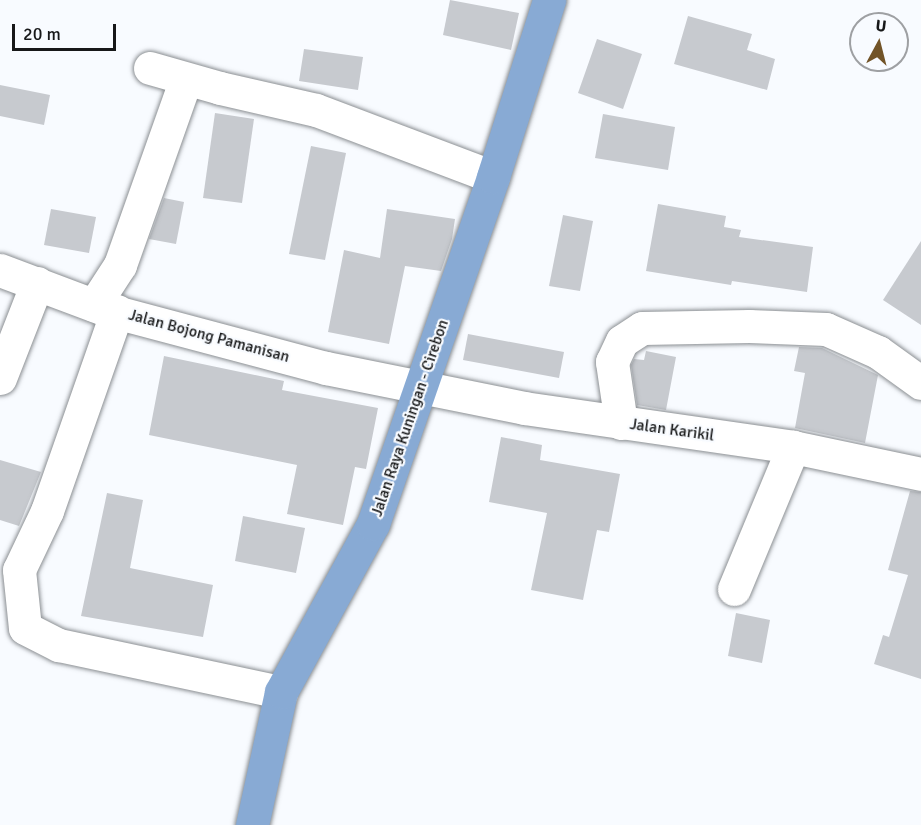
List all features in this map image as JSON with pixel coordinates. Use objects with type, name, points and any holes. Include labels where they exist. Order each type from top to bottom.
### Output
[{"type":"highway","name":"Jalan Raya Kuningan - Cirebon","points":[[252,825],[281,692],[373,524],[422,388],[493,177],[549,0]]},
{"type":"street","points":[[150,68],[186,80],[316,110],[493,177]]},
{"type":"street","points":[[186,80],[106,308],[51,500],[19,570],[25,628],[59,645],[281,692]]},
{"type":"street","name":"Jalan Bojong Pamanisan","points":[[0,270],[106,308],[326,368],[422,388]]},
{"type":"street","points":[[0,378],[37,283]]},
{"type":"street","points":[[621,423],[612,362],[622,340],[642,328],[750,326],[826,329],[878,352],[921,383]]},
{"type":"street","name":"Jalan Karikil","points":[[422,388],[524,408],[793,447],[921,474]]},
{"type":"street","points":[[734,589],[793,447]]},
{"type":"building","points":[[450,0],[519,13],[511,50],[443,35]]},
{"type":"building","points":[[688,16],[752,34],[747,50],[775,59],[767,90],[674,64]]},
{"type":"building","points":[[597,39],[642,54],[623,109],[578,93]]},
{"type":"building","points":[[304,49],[363,57],[358,90],[299,81]]},
{"type":"building","points":[[0,85],[50,95],[44,125],[0,116]]},
{"type":"building","points":[[215,113],[254,119],[242,203],[203,198]]},
{"type":"building","points":[[603,114],[675,127],[668,170],[595,158]]},
{"type":"building","points":[[311,146],[346,153],[325,260],[289,254]]},
{"type":"building","points":[[164,198],[184,202],[176,244],[149,239]]},
{"type":"building","points":[[658,204],[726,216],[724,227],[741,230],[739,237],[813,247],[807,292],[732,281],[731,285],[646,271]]},
{"type":"building","points":[[51,209],[96,217],[89,253],[44,245]]},
{"type":"building","points":[[387,209],[455,219],[452,239],[441,271],[405,266],[389,344],[328,332],[344,250],[380,258]]},
{"type":"building","points":[[563,215],[593,221],[580,291],[549,286]]},
{"type":"building","points":[[921,241],[921,325],[883,300]]},
{"type":"building","points":[[468,334],[564,352],[559,378],[463,360]]},
{"type":"building","points":[[799,347],[822,348],[878,375],[865,443],[795,428],[805,373],[794,371]]},
{"type":"building","points":[[646,351],[676,357],[666,410],[637,405],[631,365],[634,359],[644,360]]},
{"type":"building","points":[[164,356],[284,381],[282,390],[378,408],[366,469],[355,467],[343,525],[287,514],[297,465],[149,435]]},
{"type":"building","points":[[501,437],[542,445],[540,460],[620,474],[609,532],[597,530],[583,600],[531,590],[547,513],[489,502]]},
{"type":"building","points":[[0,460],[41,472],[19,526],[0,520]]},
{"type":"building","points":[[910,491],[921,492],[921,679],[874,664],[883,635],[889,637],[908,575],[888,570]]},
{"type":"building","points":[[107,493],[143,500],[130,568],[213,585],[203,637],[81,616]]},
{"type":"building","points":[[243,516],[305,528],[296,573],[235,561]]},
{"type":"building","points":[[736,613],[770,620],[762,663],[728,656]]}]
